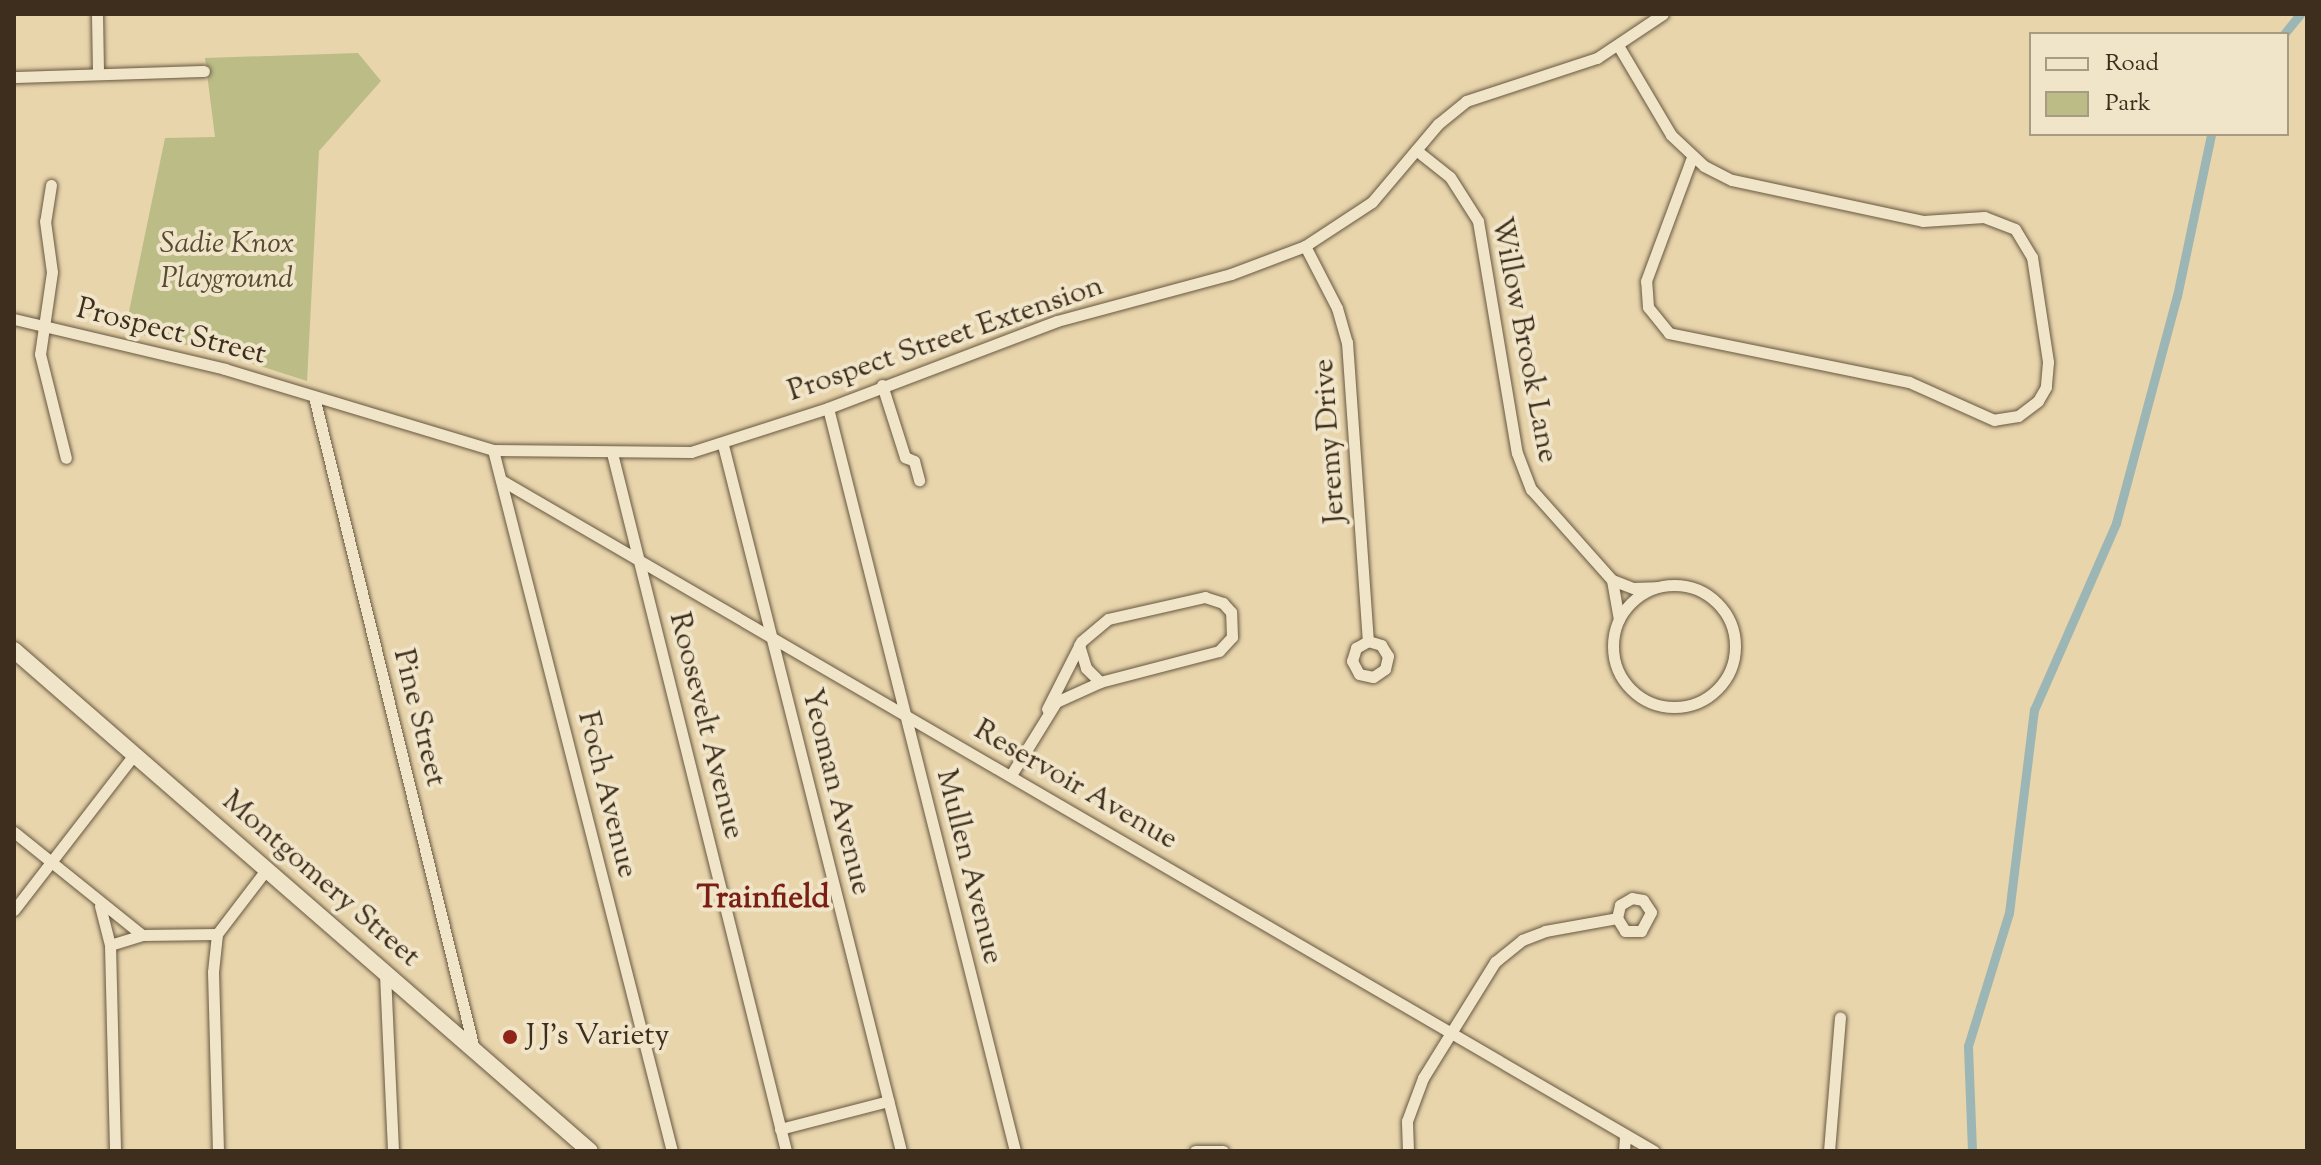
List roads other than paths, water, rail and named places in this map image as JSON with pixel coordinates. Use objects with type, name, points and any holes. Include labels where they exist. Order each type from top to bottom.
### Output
[{"type":"main road","name":"Montgomery Street","points":[[14,650],[590,1151]]},
{"type":"street","points":[[97,14],[98,74]]},
{"type":"street","name":"Prospect Street Extension","points":[[314,397],[493,450],[691,452],[723,445],[1057,321],[1231,274],[1305,246],[1364,209],[1416,150],[1466,101],[1584,64],[1619,47],[1663,14]]},
{"type":"street","points":[[1619,47],[1661,122],[1692,157],[1758,190],[1923,221],[1993,218],[2015,229],[2032,257],[2048,362],[2046,387],[2038,401],[2018,416],[1994,420],[1909,382],[1669,333],[1648,307],[1646,281],[1692,157]]},
{"type":"street","points":[[14,77],[204,71]]},
{"type":"street","name":"Willow Brook Lane","points":[[1416,150],[1450,177],[1478,221],[1526,481],[1542,506],[1612,580]]},
{"type":"street","points":[[51,185],[45,221],[52,272],[40,354],[66,458]]},
{"type":"street","name":"Jeremy Drive","points":[[1305,246],[1337,308],[1347,342],[1368,641]]},
{"type":"street","name":"Prospect Street","points":[[14,319],[225,369],[314,397]]},
{"type":"street","points":[[882,385],[905,457],[914,461],[919,480]]},
{"type":"street","name":"Pine Street","points":[[314,397],[475,1052]]},
{"type":"street","name":"Mullen Avenue","points":[[828,408],[1015,1151]]},
{"type":"street","name":"Yeoman Avenue","points":[[723,445],[901,1151]]},
{"type":"street","name":"Foch Avenue","points":[[493,450],[672,1151]]},
{"type":"street","name":"Roosevelt Avenue","points":[[612,453],[786,1151]]},
{"type":"street","name":"Reservoir Avenue","points":[[501,480],[1654,1151]]},
{"type":"street","points":[[1612,580],[1633,588],[1695,588],[1725,612],[1733,629],[1734,658],[1715,692],[1698,702],[1669,707],[1633,692],[1613,658],[1619,619],[1612,580]]},
{"type":"street","points":[[1619,619],[1630,602],[1656,587]]},
{"type":"street","points":[[1011,775],[1079,645],[1112,618],[1198,598],[1217,599],[1231,612],[1234,631],[1219,651],[1100,682],[1047,709]]},
{"type":"street","points":[[1079,645],[1086,668],[1100,682]]},
{"type":"street","points":[[14,910],[134,755]]},
{"type":"street","points":[[14,832],[100,906],[142,935]]},
{"type":"street","points":[[218,1151],[213,972],[217,934],[266,870]]},
{"type":"street","points":[[100,906],[110,945],[115,1151]]},
{"type":"street","points":[[1408,1151],[1413,1101],[1488,971],[1513,946],[1545,931],[1617,918]]},
{"type":"street","points":[[110,945],[142,935],[217,934]]},
{"type":"street","points":[[385,974],[393,1151]]},
{"type":"street","points":[[1829,1151],[1840,1017]]},
{"type":"street","points":[[780,1129],[888,1101]]},
{"type":"street","points":[[1624,1151],[1625,1135]]},
{"type":"street","points":[[1195,1151],[1223,1151]]},
{"type":"waterway","points":[[2286,32],[2300,14]]},
{"type":"waterway","points":[[1972,1151],[1968,1046],[2009,913],[2034,710],[2116,523],[2177,296],[2211,136]]},
{"type":"place","name":"J J's Variety","points":[[510,1037]]},
{"type":"district","name":"Trainfield","points":[[763,899]]},
{"type":"park label","name":"Sadie Knox Playground","points":[[227,262]]}]
